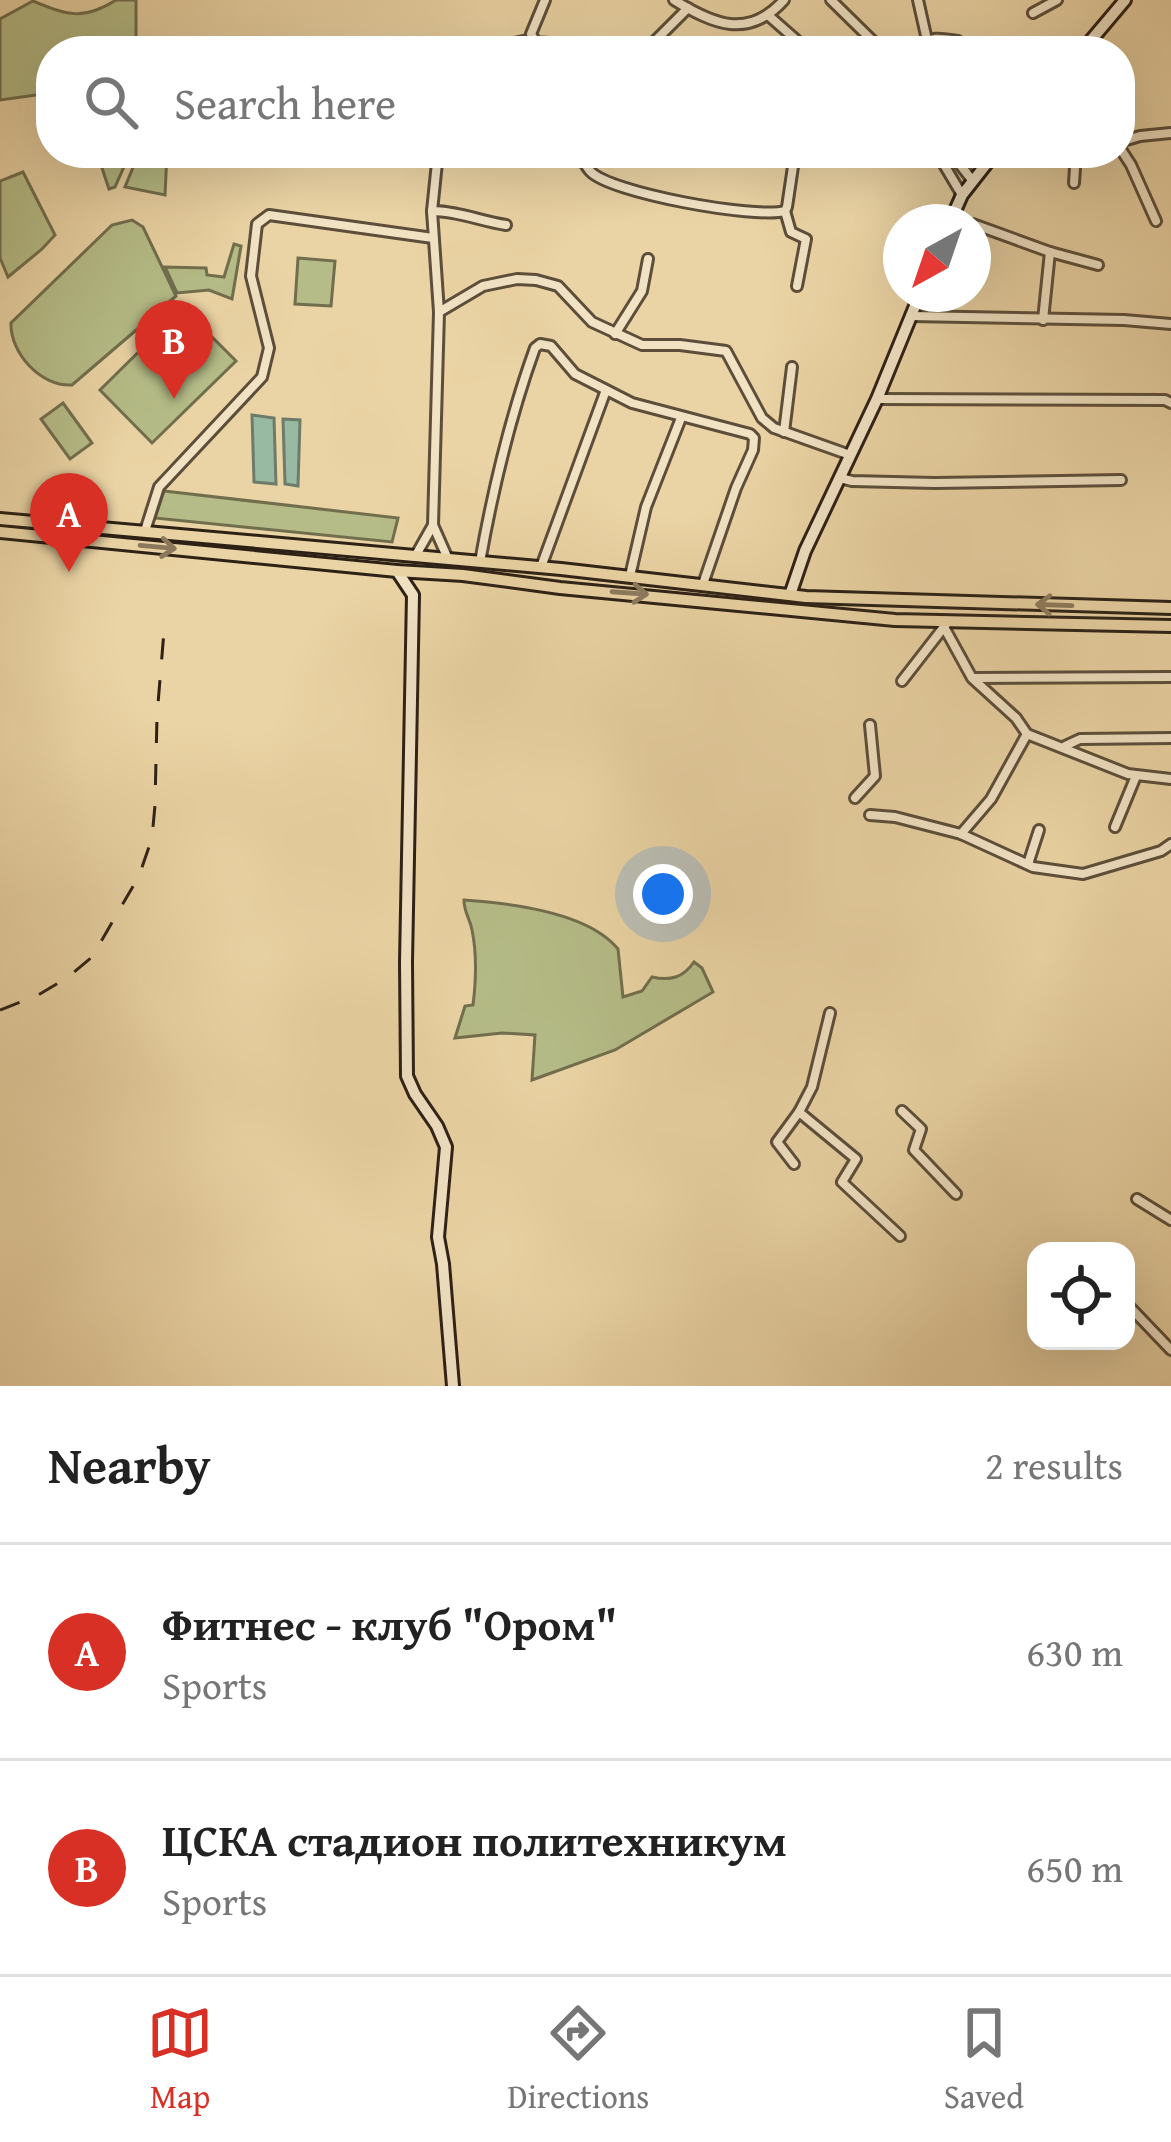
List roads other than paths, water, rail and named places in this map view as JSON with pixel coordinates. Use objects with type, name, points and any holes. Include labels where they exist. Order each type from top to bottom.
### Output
[{"type":"main road","points":[[0,519],[146,531],[397,571],[863,617],[946,624],[1171,626]]},
{"type":"main road","points":[[0,532],[415,556],[865,600],[1171,608]]},
{"type":"main road","points":[[560,588],[562,569]]},
{"type":"main road","points":[[863,617],[865,600]]},
{"type":"street","points":[[531,36],[545,0]]},
{"type":"street","points":[[674,0],[697,15],[736,24],[769,16],[784,0]]},
{"type":"street","points":[[831,0],[868,36]]},
{"type":"street","points":[[917,0],[923,36]]},
{"type":"street","points":[[1033,13],[1057,0]]},
{"type":"street","points":[[1095,36],[1125,0]]},
{"type":"street","points":[[661,36],[688,8]]},
{"type":"street","points":[[769,16],[792,36]]},
{"type":"street","points":[[1135,138],[1171,133]]},
{"type":"street","points":[[436,168],[432,211],[439,313],[433,525],[448,559]]},
{"type":"street","points":[[592,168],[598,177],[672,199],[758,214],[785,211]]},
{"type":"street","points":[[792,168],[785,211],[790,232],[806,239],[797,286]]},
{"type":"street","points":[[947,168],[962,195]]},
{"type":"street","points":[[963,168],[972,180]]},
{"type":"street","points":[[958,204],[982,168]]},
{"type":"street","points":[[1074,184],[1075,168]]},
{"type":"street","points":[[1132,168],[1156,221]]},
{"type":"street","points":[[432,211],[506,225]]},
{"type":"street","points":[[146,531],[159,487],[262,376],[269,348],[251,275],[256,224],[268,215],[433,238]]},
{"type":"street","points":[[991,231],[1098,265]]},
{"type":"street","points":[[1043,320],[1050,252]]},
{"type":"street","points":[[615,334],[637,302],[648,259]]},
{"type":"street","points":[[439,313],[483,286],[517,279],[558,286],[592,322],[642,345],[680,344],[726,351],[762,418],[784,432],[850,455]]},
{"type":"street","points":[[790,595],[913,312]]},
{"type":"street","points":[[911,316],[1171,324]]},
{"type":"street","points":[[480,562],[500,467],[540,344],[551,346],[575,374],[632,404],[754,438],[704,584]]},
{"type":"street","points":[[784,432],[792,368]]},
{"type":"street","points":[[542,568],[606,390]]},
{"type":"street","points":[[877,399],[1171,403]]},
{"type":"street","points":[[630,576],[646,507],[681,418]]},
{"type":"street","points":[[840,478],[935,483],[1121,480]]},
{"type":"street","points":[[415,556],[433,525]]},
{"type":"street","points":[[397,571],[413,596],[407,1076],[446,1147],[438,1237],[453,1386]]},
{"type":"street","points":[[413,596],[429,573]]},
{"type":"street","points":[[902,681],[946,624],[972,678],[1027,734],[1136,776],[1171,779]]},
{"type":"street","points":[[972,678],[1171,677]]},
{"type":"street","points":[[855,798],[875,776],[870,725]]},
{"type":"street","points":[[961,834],[991,799],[1027,734]]},
{"type":"street","points":[[1064,747],[1080,739],[1171,738]]},
{"type":"street","points":[[1114,826],[1136,776]]},
{"type":"street","points":[[870,815],[961,834],[1028,864],[1083,874],[1171,844]]},
{"type":"street","points":[[1028,864],[1039,830]]},
{"type":"street","points":[[794,1163],[777,1142],[812,1088],[830,1013]]},
{"type":"street","points":[[902,1111],[921,1129],[914,1150],[956,1194]]},
{"type":"street","points":[[799,1112],[856,1159],[842,1182],[901,1236]]},
{"type":"street","points":[[1137,1199],[1171,1220]]},
{"type":"street","points":[[1135,1312],[1171,1350]]},
{"type":"railway","points":[[0,1010],[38,995],[92,957],[139,876],[152,838],[164,631]]},
{"type":"place","name":"ЦСКА стадион политехникум","points":[[174,399]]},
{"type":"place","name":"Фитнес - клуб \"Ором\"","points":[[69,572]]}]
